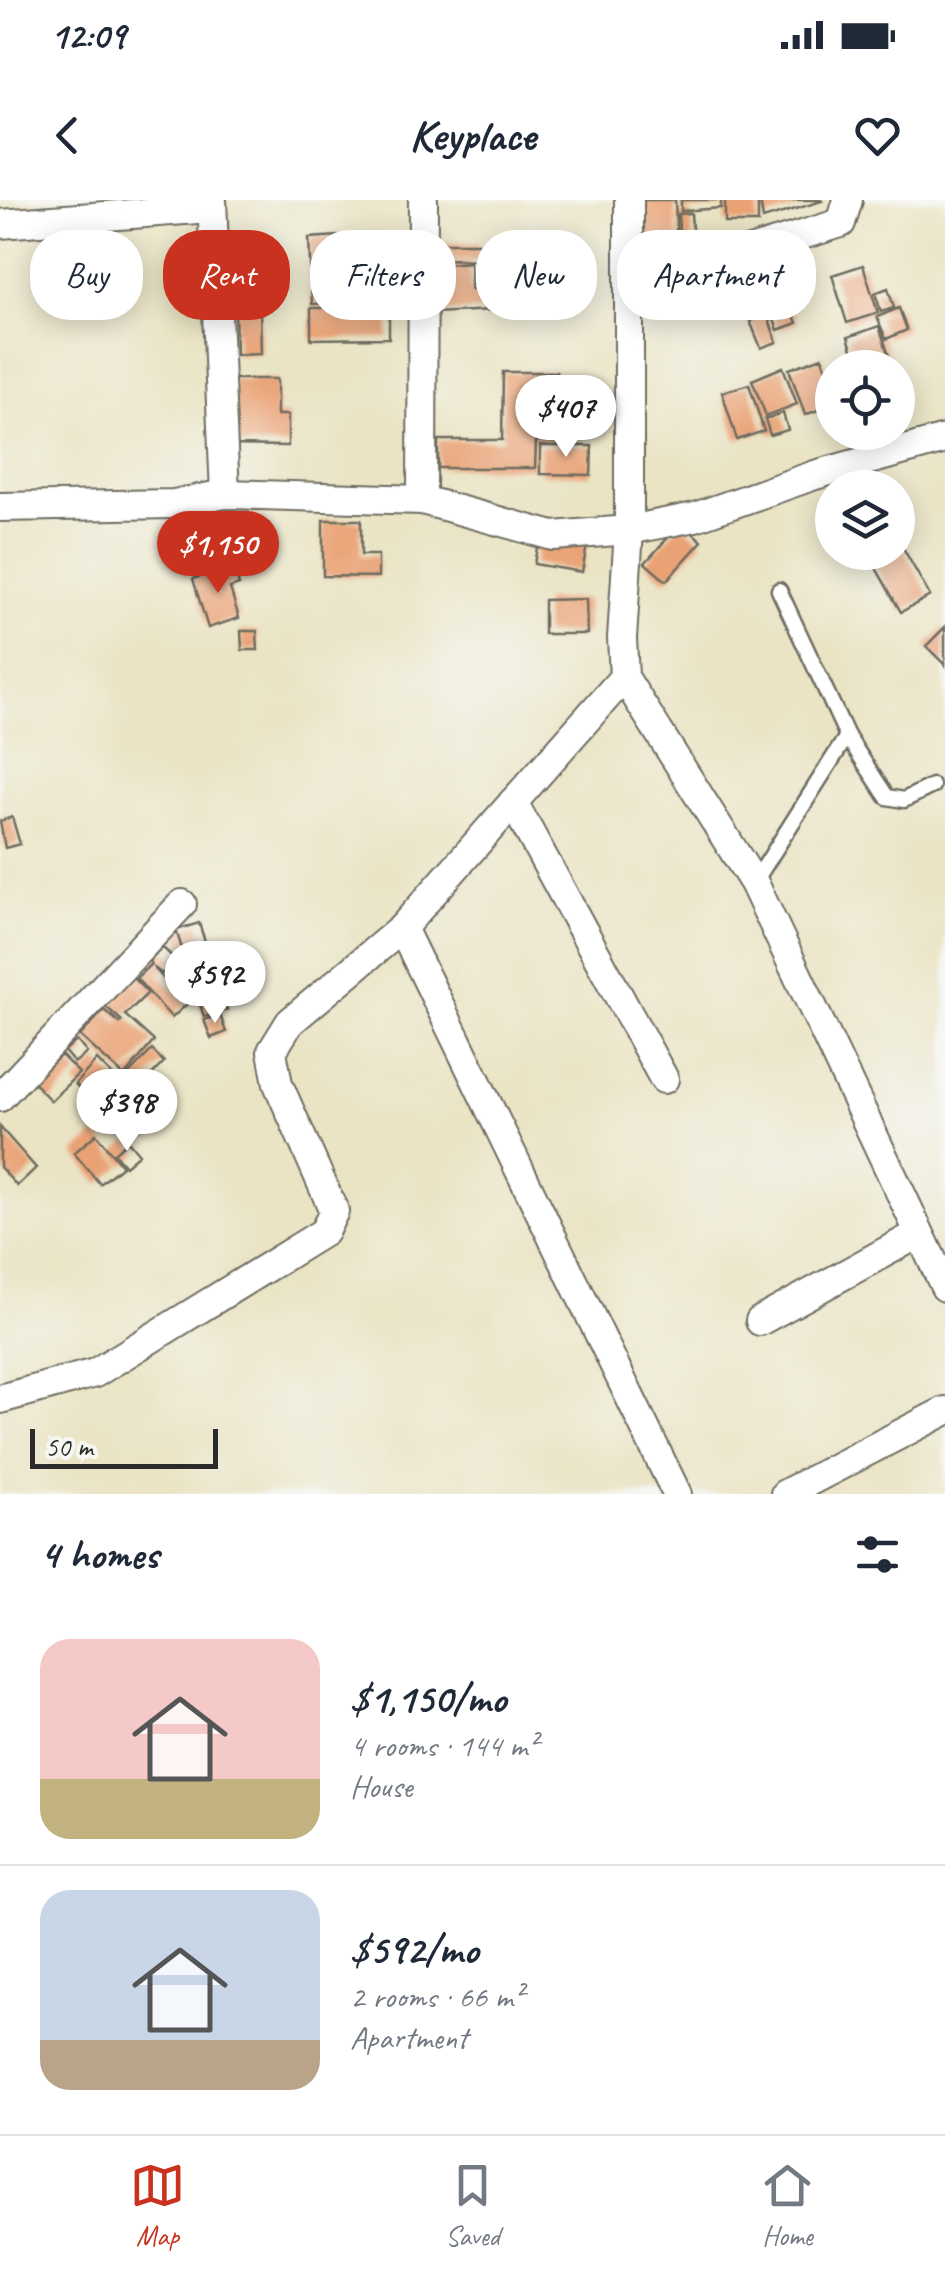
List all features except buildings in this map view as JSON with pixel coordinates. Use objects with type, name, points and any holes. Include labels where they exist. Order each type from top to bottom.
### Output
[{"type":"street","points":[[422,500],[423,200]]},
{"type":"street","points":[[629,200],[629,230]]},
{"type":"street","points":[[816,231],[841,223],[848,200]]},
{"type":"street","points":[[9,216],[212,204],[225,494]]},
{"type":"street","points":[[628,320],[629,530],[622,638],[624,677],[754,883],[945,1288]]},
{"type":"street","points":[[0,507],[174,504],[225,494],[422,500],[553,536],[629,530],[695,517],[815,475],[945,439]]},
{"type":"street","points":[[0,1398],[95,1372],[324,1232],[334,1211],[278,1084],[272,1050],[290,1022],[402,928],[624,677]]},
{"type":"street","points":[[513,802],[664,1079]]},
{"type":"street","points":[[0,1097],[182,904]]},
{"type":"street","points":[[402,928],[677,1494]]},
{"type":"street","points":[[760,1321],[918,1234]]},
{"type":"street","points":[[785,1494],[945,1410]]},
{"type":"lane","points":[[779,590],[847,736],[887,797],[904,800],[932,786]]},
{"type":"lane","points":[[754,883],[847,736]]}]
